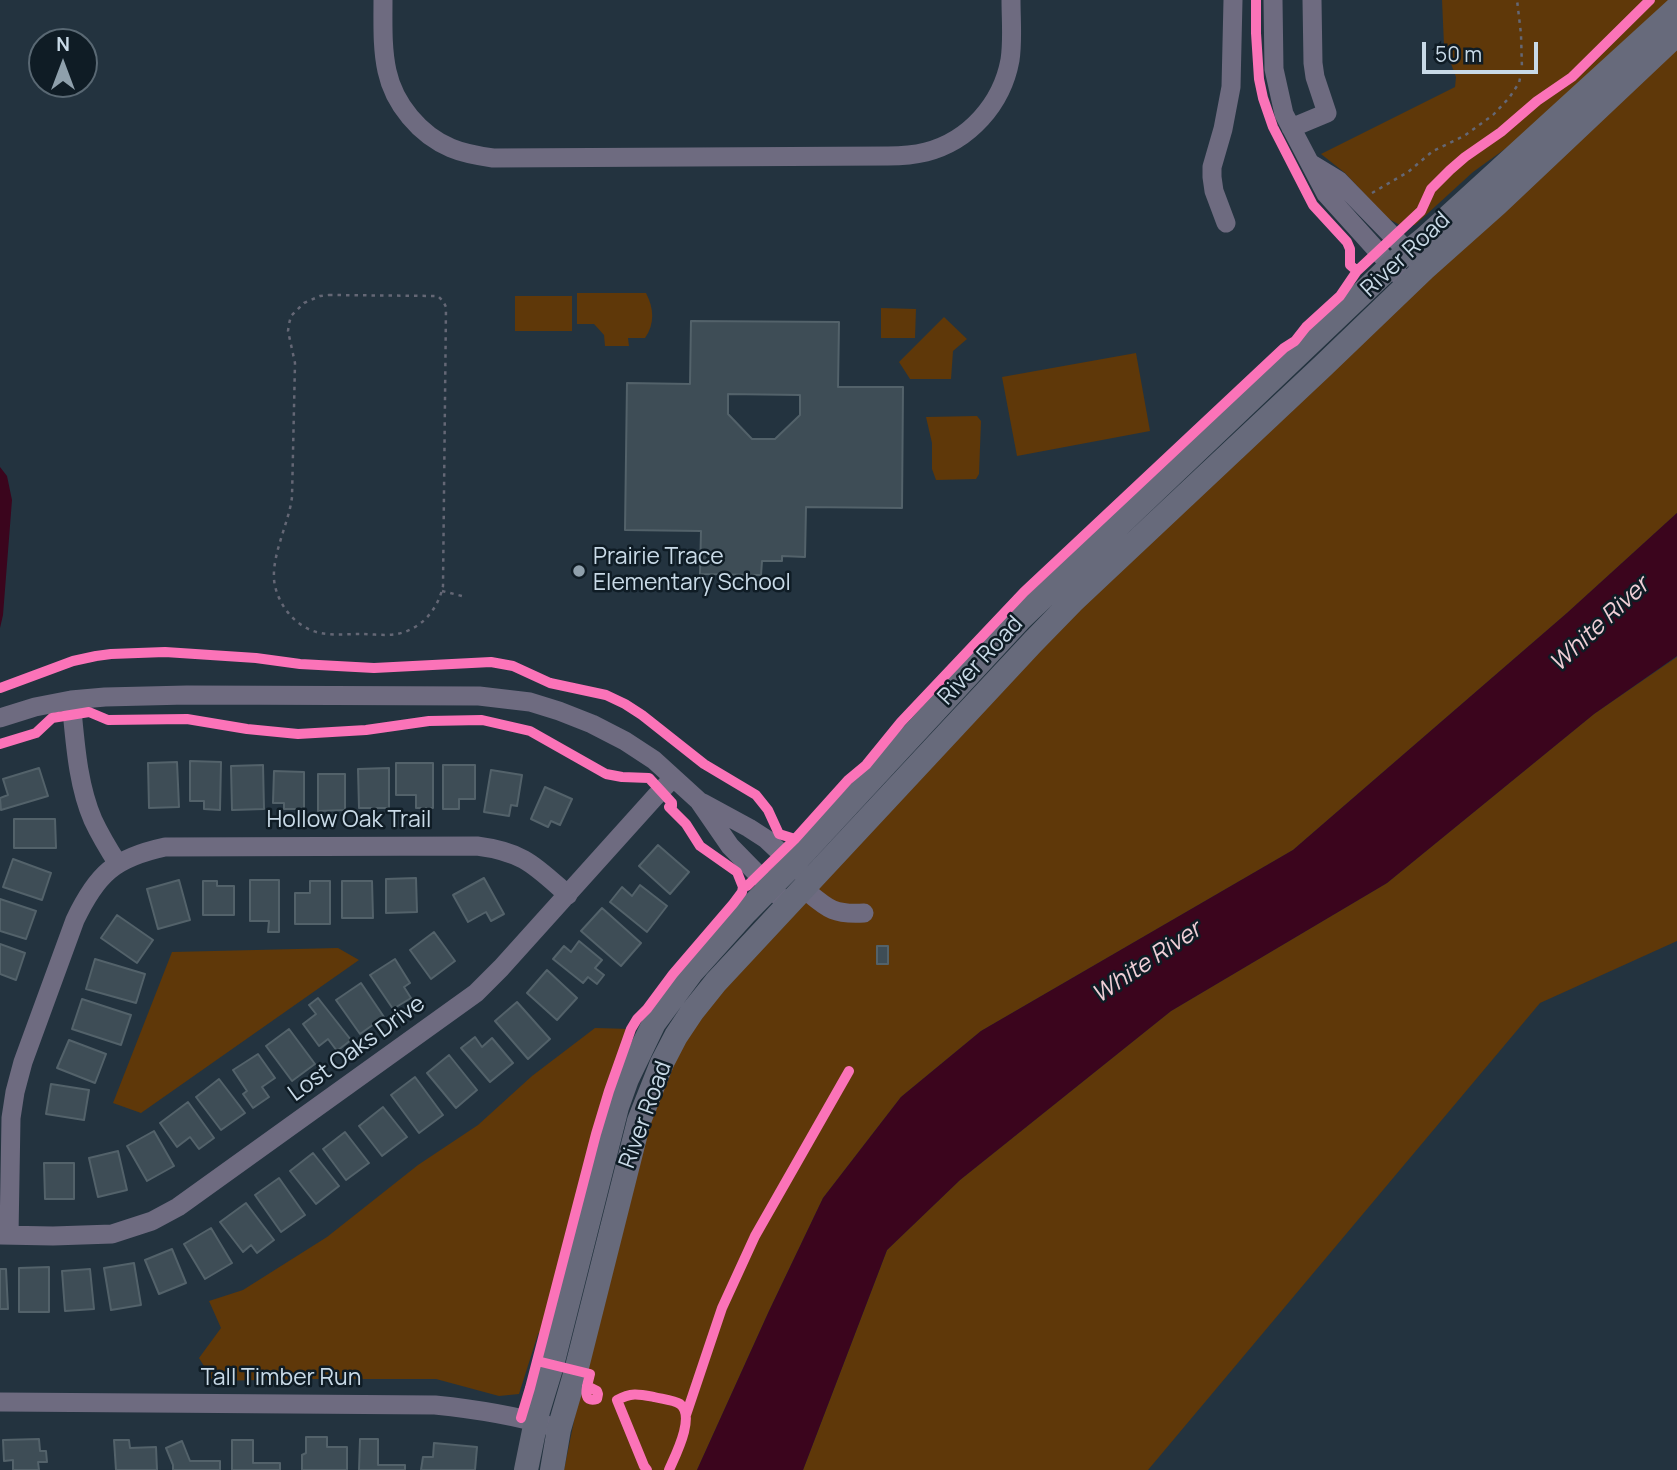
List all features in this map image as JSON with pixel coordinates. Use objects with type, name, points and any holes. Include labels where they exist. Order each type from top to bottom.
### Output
[{"type":"main road","name":"River Road","points":[[552,1470],[559,1429],[574,1380],[639,1121],[667,1054],[692,1012],[799,884],[1072,602],[1259,428],[1408,267],[1677,8]]},
{"type":"main road","name":"River Road","points":[[1408,267],[1497,204],[1677,34]]},
{"type":"main road","name":"River Road","points":[[526,1470],[617,1107],[627,1079],[654,1023],[691,973],[769,887],[799,884]]},
{"type":"street","points":[[383,0],[388,74],[406,111],[421,130],[434,140],[471,155],[494,158],[907,156],[928,152],[968,132],[981,120],[996,99],[1010,60],[1011,0]]},
{"type":"street","points":[[1226,223],[1214,191],[1212,167],[1231,87],[1233,0]]},
{"type":"street","points":[[1273,0],[1274,69],[1284,114],[1291,128],[1310,163],[1338,180],[1408,267]]},
{"type":"street","points":[[1291,128],[1327,113],[1315,78],[1313,63],[1312,0]]},
{"type":"street","points":[[0,718],[35,707],[105,697],[466,696],[530,702],[593,724],[625,741],[654,760],[699,801],[766,839],[799,884],[827,908],[844,914],[864,913]]},
{"type":"street","points":[[4,1235],[11,1118],[23,1062],[75,920],[96,882],[118,864],[93,821],[86,801],[71,700]]},
{"type":"street","name":"Lost Oaks Drive","points":[[4,1235],[112,1234],[152,1221],[178,1207],[477,993],[673,778]]},
{"type":"street","points":[[699,801],[730,846],[769,887]]},
{"type":"street","name":"Hollow Oak Trail","points":[[118,864],[139,853],[165,847],[477,846],[508,851],[519,856],[568,895]]},
{"type":"street","name":"Tall Timber Run","points":[[0,1402],[435,1405],[536,1422],[559,1429]]},
{"type":"path","points":[[1370,195],[1408,172],[1433,151],[1464,135],[1493,115],[1509,98],[1522,69],[1517,0]]},
{"type":"path","points":[[330,295],[438,296],[446,307],[442,592],[438,604],[420,625],[397,634],[316,632],[305,628],[290,615],[279,596],[274,577],[275,567],[292,497],[295,363],[288,331],[291,316],[296,309],[313,298],[330,295]]},
{"type":"path","points":[[442,592],[462,596]]},
{"type":"shaded area","points":[[1442,0],[1672,0],[1516,141],[1473,172],[1415,225],[1400,225],[1387,218],[1345,173],[1321,154],[1455,87],[1456,77],[1444,45]]},
{"type":"shaded area","points":[[1677,34],[1677,513],[1567,613],[1293,850],[981,1031],[901,1097],[823,1198],[697,1470],[564,1470],[623,1180],[676,1036],[945,736]]},
{"type":"shaded area","points":[[577,293],[646,293],[652,316],[645,338],[628,338],[629,346],[605,346],[604,335],[594,324],[577,324]]},
{"type":"shaded area","points":[[515,296],[572,296],[572,331],[515,331]]},
{"type":"shaded area","points":[[881,308],[916,309],[915,338],[881,338]]},
{"type":"shaded area","points":[[944,317],[967,339],[953,351],[951,379],[910,379],[899,362]]},
{"type":"shaded area","points":[[1136,353],[1150,431],[1017,456],[1002,377]]},
{"type":"shaded area","points":[[977,416],[981,421],[979,474],[976,479],[936,480],[932,469],[932,443],[926,417]]},
{"type":"shaded area","points":[[1677,657],[1677,941],[1540,1003],[1148,1470],[803,1470],[887,1250],[960,1180],[1171,1011],[1387,883],[1594,714]]},
{"type":"shaded area","points":[[338,948],[359,960],[141,1113],[113,1103],[172,952]]},
{"type":"shaded area","points":[[595,1028],[631,1029],[603,1112],[546,1326],[538,1334],[519,1394],[499,1396],[436,1379],[213,1381],[199,1358],[221,1328],[209,1301],[243,1290],[327,1237],[418,1165],[478,1125],[532,1076]]},
{"type":"water","points":[[0,467],[7,476],[12,500],[0,628]]},
{"type":"water","name":"White River","points":[[1677,513],[1677,656],[1594,714],[1387,883],[1171,1011],[960,1180],[887,1250],[803,1470],[697,1470],[823,1198],[901,1097],[981,1031],[1293,850],[1567,613]]},
{"type":"building","name":"Prairie Trace Elementary School","points":[[691,321],[839,322],[838,387],[903,387],[902,508],[806,507],[805,557],[782,556],[782,561],[762,561],[761,575],[700,574],[701,531],[625,530],[627,383],[690,384]],"holes":[[[728,394],[800,395],[800,415],[775,439],[752,439],[728,414]]]},
{"type":"building","points":[[190,761],[221,762],[220,810],[204,809],[204,801],[190,801]]},
{"type":"building","points":[[177,762],[179,807],[149,808],[148,763]]},
{"type":"building","points":[[396,763],[433,763],[433,808],[416,808],[416,795],[396,795]]},
{"type":"building","points":[[263,765],[264,809],[232,810],[231,766]]},
{"type":"building","points":[[443,765],[475,765],[475,799],[459,799],[459,809],[443,809]]},
{"type":"building","points":[[39,768],[48,796],[1,810],[0,798],[8,795],[3,779]]},
{"type":"building","points":[[389,768],[389,808],[359,808],[358,769]]},
{"type":"building","points":[[491,770],[522,775],[517,806],[511,805],[509,816],[484,812]]},
{"type":"building","points":[[274,771],[304,772],[304,809],[284,809],[284,803],[273,803]]},
{"type":"building","points":[[318,774],[345,774],[345,810],[318,811]]},
{"type":"building","points":[[545,787],[572,799],[560,825],[551,821],[548,827],[531,819]]},
{"type":"building","points":[[14,819],[55,819],[56,848],[14,848]]},
{"type":"building","points":[[658,845],[689,872],[670,894],[639,866]]},
{"type":"building","points":[[13,859],[51,873],[42,900],[3,887]]},
{"type":"building","points":[[416,878],[417,912],[386,913],[386,879]]},
{"type":"building","points":[[484,878],[504,914],[491,921],[486,912],[468,922],[453,895]]},
{"type":"building","points":[[179,880],[190,920],[158,929],[147,889]]},
{"type":"building","points":[[250,880],[279,880],[279,932],[268,932],[269,921],[250,921]]},
{"type":"building","points":[[203,881],[217,881],[217,886],[234,886],[234,915],[203,915]]},
{"type":"building","points":[[310,881],[330,881],[330,924],[295,924],[295,893],[310,893]]},
{"type":"building","points":[[342,881],[372,881],[373,918],[342,918]]},
{"type":"building","points":[[640,885],[667,906],[647,932],[610,902],[622,887],[632,896]]},
{"type":"building","points":[[0,899],[36,911],[26,939],[0,931]]},
{"type":"building","points":[[602,908],[641,943],[621,966],[581,931]]},
{"type":"building","points":[[117,915],[153,940],[137,963],[101,938]]},
{"type":"building","points":[[434,932],[455,961],[431,979],[410,950]]},
{"type":"building","points":[[579,941],[602,960],[595,968],[604,975],[597,984],[588,977],[583,983],[553,959],[564,946],[571,952]]},
{"type":"building","points":[[0,944],[25,953],[16,980],[0,974]]},
{"type":"building","points":[[877,946],[888,946],[888,964],[877,964]]},
{"type":"building","points":[[95,959],[145,974],[136,1003],[86,989]]},
{"type":"building","points":[[395,959],[410,983],[404,987],[411,998],[393,1009],[370,975]]},
{"type":"building","points":[[547,970],[577,998],[557,1020],[527,993]]},
{"type":"building","points":[[361,983],[384,1017],[360,1034],[336,1000]]},
{"type":"building","points":[[318,998],[351,1040],[337,1051],[328,1039],[319,1046],[303,1024],[316,1014],[309,1005]]},
{"type":"building","points":[[82,999],[131,1015],[121,1045],[72,1029]]},
{"type":"building","points":[[517,1002],[550,1039],[528,1059],[495,1021]]},
{"type":"building","points":[[289,1029],[315,1064],[292,1081],[266,1046]]},
{"type":"building","points":[[475,1037],[482,1047],[492,1038],[513,1063],[490,1082],[461,1048]]},
{"type":"building","points":[[69,1040],[106,1054],[95,1083],[57,1068]]},
{"type":"building","points":[[258,1054],[275,1078],[262,1087],[269,1097],[253,1108],[243,1094],[247,1091],[233,1070]]},
{"type":"building","points":[[449,1055],[477,1090],[456,1108],[427,1073]]},
{"type":"building","points":[[415,1077],[443,1115],[419,1133],[391,1095]]},
{"type":"building","points":[[219,1079],[245,1113],[221,1130],[196,1097]]},
{"type":"building","points":[[51,1084],[89,1090],[84,1120],[46,1114]]},
{"type":"building","points":[[188,1102],[214,1138],[199,1149],[190,1137],[177,1147],[160,1123]]},
{"type":"building","points":[[383,1107],[407,1137],[382,1156],[359,1126]]},
{"type":"building","points":[[154,1131],[174,1166],[147,1181],[127,1146]]},
{"type":"building","points":[[345,1132],[369,1163],[346,1180],[323,1149]]},
{"type":"building","points":[[118,1151],[127,1190],[98,1197],[89,1158]]},
{"type":"building","points":[[313,1153],[339,1186],[316,1204],[290,1171]]},
{"type":"building","points":[[44,1163],[74,1163],[74,1199],[45,1199]]},
{"type":"building","points":[[279,1178],[305,1215],[281,1232],[255,1195]]},
{"type":"building","points":[[246,1203],[274,1240],[257,1253],[251,1245],[243,1252],[220,1222]]},
{"type":"building","points":[[211,1228],[232,1263],[205,1279],[184,1244]]},
{"type":"building","points":[[172,1249],[186,1283],[159,1294],[145,1260]]},
{"type":"building","points":[[134,1263],[141,1305],[111,1310],[104,1268]]},
{"type":"building","points":[[49,1267],[49,1312],[19,1312],[19,1268]]},
{"type":"building","points":[[0,1269],[6,1269],[8,1309],[0,1309]]},
{"type":"building","points":[[90,1269],[94,1309],[65,1311],[62,1271]]},
{"type":"building","points":[[306,1437],[327,1437],[327,1447],[347,1447],[347,1470],[302,1470]]},
{"type":"building","points":[[39,1439],[40,1451],[46,1451],[47,1462],[38,1462],[39,1470],[13,1470],[13,1460],[4,1461],[3,1440]]},
{"type":"building","points":[[360,1439],[378,1439],[378,1465],[405,1465],[405,1470],[359,1470]]},
{"type":"building","points":[[114,1440],[129,1440],[130,1448],[156,1447],[157,1470],[116,1470]]},
{"type":"building","points":[[232,1440],[253,1440],[253,1463],[280,1463],[280,1470],[232,1470]]},
{"type":"building","points":[[182,1441],[190,1461],[220,1461],[220,1470],[173,1470],[166,1448]]},
{"type":"building","points":[[434,1443],[477,1447],[475,1470],[421,1470],[423,1457],[433,1457]]},
{"type":"cycle path","points":[[1256,0],[1259,79],[1273,127],[1313,205],[1347,242],[1350,265],[1357,271]]},
{"type":"cycle path","points":[[521,1418],[596,1134],[631,1029],[637,1019],[733,904],[743,887],[795,839],[848,780],[866,765],[901,722],[1024,592],[1284,348],[1295,341],[1306,327],[1340,296],[1357,271],[1421,211],[1431,189],[1450,170],[1537,101],[1572,77],[1650,0]]},
{"type":"cycle path","points":[[0,688],[73,661],[111,654],[165,652],[374,668],[491,662],[513,666],[550,683],[606,695],[625,704],[704,764],[756,795],[768,810],[779,834],[795,839]]},
{"type":"cycle path","points":[[0,744],[36,733],[52,718],[89,712],[108,720],[187,719],[298,734],[366,730],[429,721],[482,720],[530,731],[606,774],[649,778],[672,803],[669,807],[686,824],[700,846],[737,872],[743,887]]},
{"type":"cycle path","points":[[686,1415],[722,1308],[755,1236],[849,1071]]},
{"type":"cycle path","points":[[537,1361],[590,1374],[588,1382],[587,1387],[587,1396],[592,1400],[597,1399],[597,1391],[587,1386]]},
{"type":"cycle path","points":[[647,1470],[617,1400],[631,1395],[671,1401],[680,1404],[684,1410],[686,1417],[683,1436],[669,1470]]},
{"type":"place","name":"Prairie Trace Elementary School","points":[[579,571]]}]
